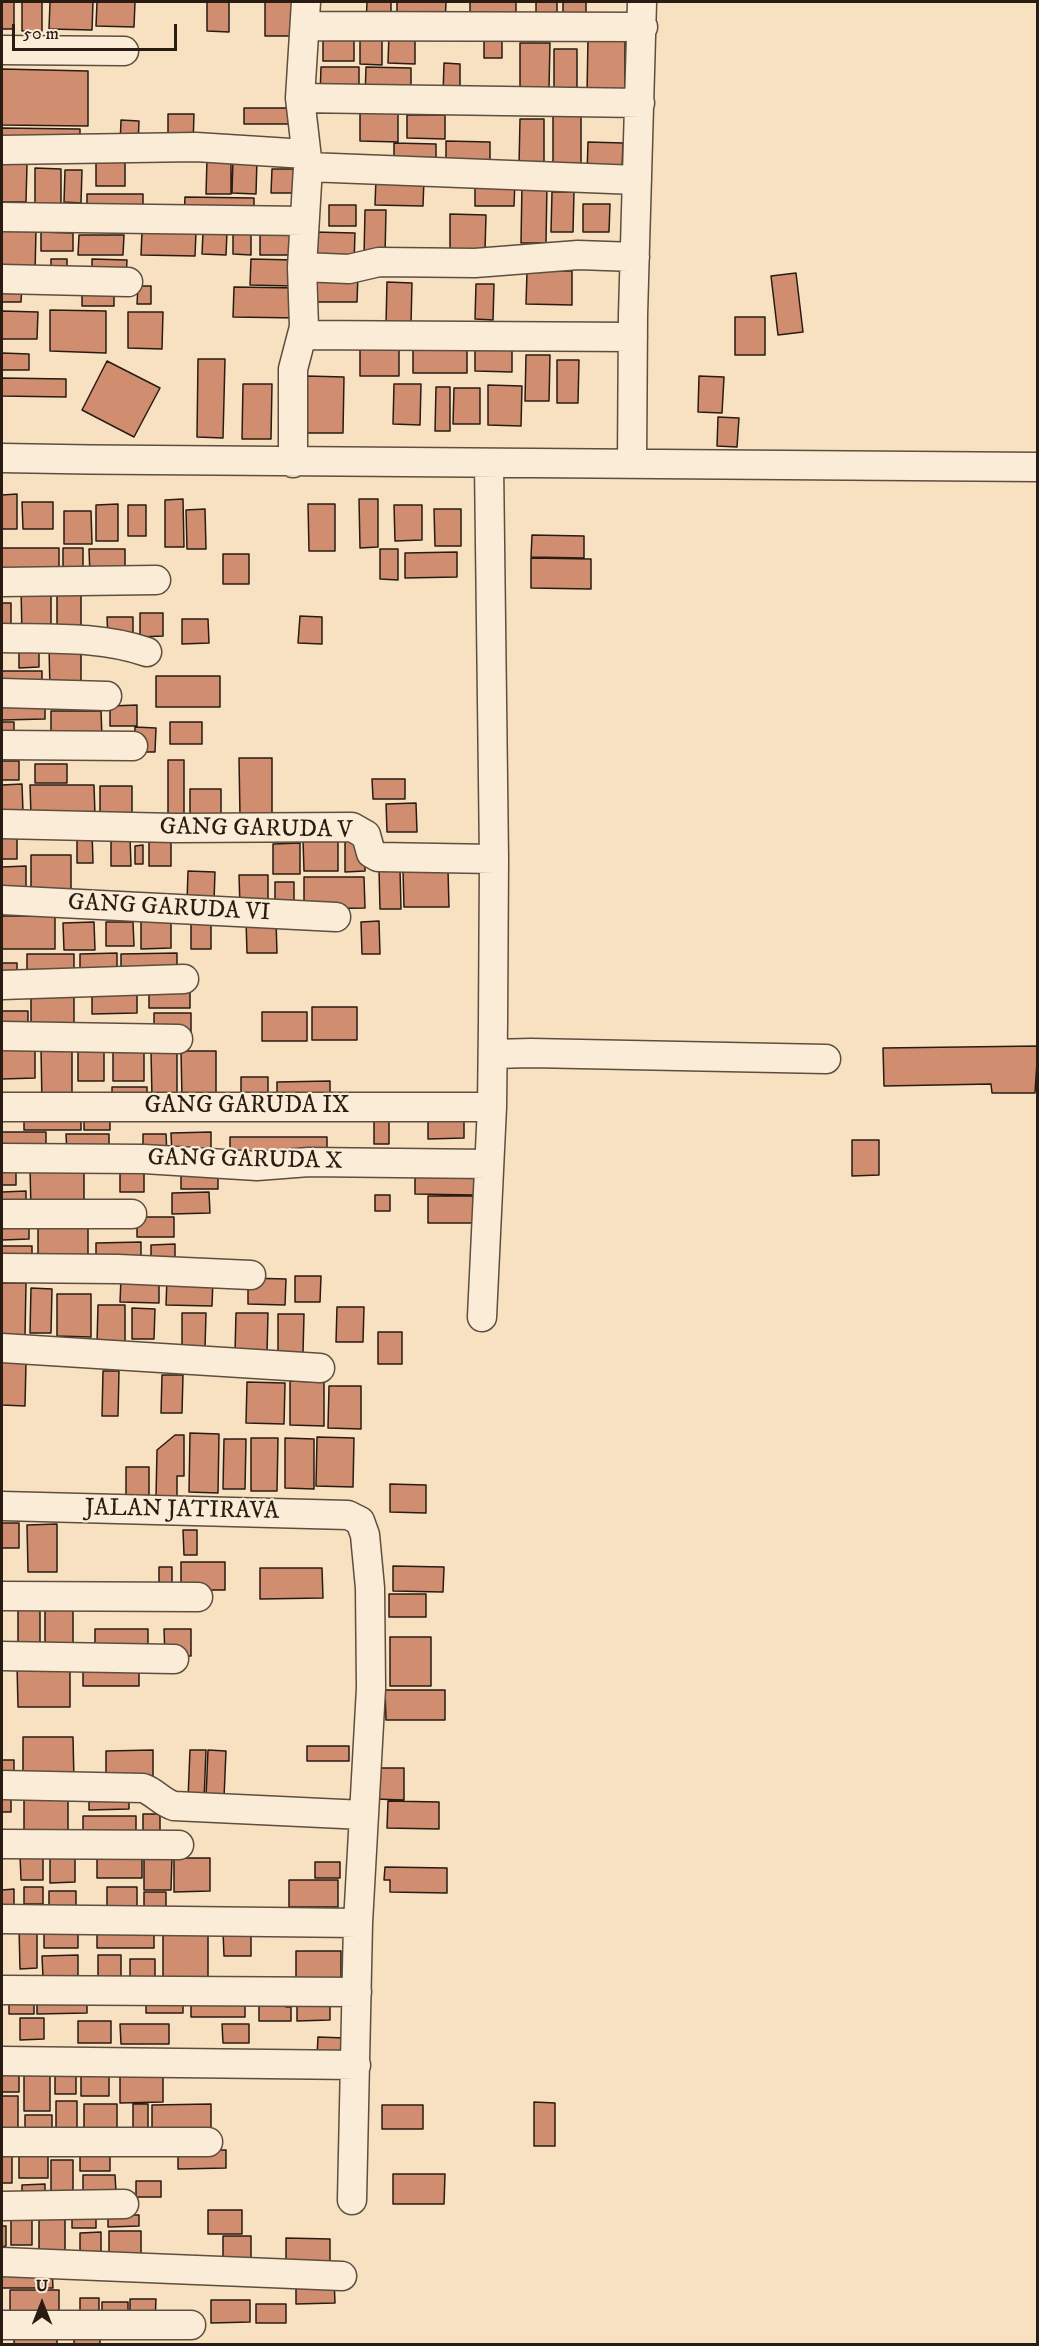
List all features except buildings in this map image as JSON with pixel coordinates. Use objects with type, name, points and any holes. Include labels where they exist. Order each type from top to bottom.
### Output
[{"type":"street","points":[[293,463],[293,369],[302,335],[302,267],[307,161],[300,98],[306,14],[642,14],[634,257],[632,463]]},
{"type":"street","points":[[2,50],[124,51]]},
{"type":"street","points":[[300,98],[640,103]]},
{"type":"street","points":[[2,150],[196,147],[307,161],[637,180]]},
{"type":"street","points":[[2,217],[304,221]]},
{"type":"street","points":[[302,267],[349,269],[389,261],[475,263],[578,255],[634,257]]},
{"type":"street","points":[[2,279],[128,282]]},
{"type":"street","points":[[302,335],[633,337]]},
{"type":"street","points":[[2,458],[293,463],[632,463],[1038,467]]},
{"type":"street","points":[[482,1317],[492,1107],[494,859],[489,464]]},
{"type":"street","points":[[2,582],[156,580]]},
{"type":"street","points":[[2,638],[85,640],[127,645],[147,652]]},
{"type":"street","points":[[2,693],[107,696]]},
{"type":"street","points":[[2,745],[133,746]]},
{"type":"street","name":"GANG GARUDA V","points":[[2,824],[175,828],[352,827],[366,835],[371,853],[378,857],[494,859]]},
{"type":"street","name":"GANG GARUDA VI","points":[[2,900],[336,917]]},
{"type":"street","points":[[2,985],[184,979]]},
{"type":"street","points":[[2,1036],[178,1039]]},
{"type":"street","points":[[492,1054],[826,1059]]},
{"type":"street","name":"GANG GARUDA IX","points":[[2,1107],[492,1107]]},
{"type":"street","name":"GANG GARUDA X","points":[[2,1158],[121,1158],[258,1166],[309,1162],[488,1164]]},
{"type":"street","points":[[2,1214],[132,1214]]},
{"type":"street","points":[[2,1268],[118,1269],[251,1275]]},
{"type":"street","points":[[2,1348],[320,1368]]},
{"type":"street","name":"JALAN JATIRAVA","points":[[2,1506],[348,1515],[360,1521],[365,1534],[370,1588],[371,1688],[364,1815]]},
{"type":"street","points":[[2,1596],[198,1597]]},
{"type":"street","points":[[2,1656],[174,1659]]},
{"type":"street","points":[[2,1785],[143,1788],[152,1791],[163,1803],[174,1806],[364,1815],[358,1923],[352,2200]]},
{"type":"street","points":[[2,1844],[179,1845]]},
{"type":"street","points":[[2,1919],[358,1923]]},
{"type":"street","points":[[2,1990],[357,1992]]},
{"type":"street","points":[[2,2061],[356,2065]]},
{"type":"street","points":[[2,2142],[208,2142]]},
{"type":"street","points":[[2,2206],[124,2204]]},
{"type":"street","points":[[2,2262],[342,2276]]},
{"type":"street","points":[[2,2325],[191,2325]]}]
